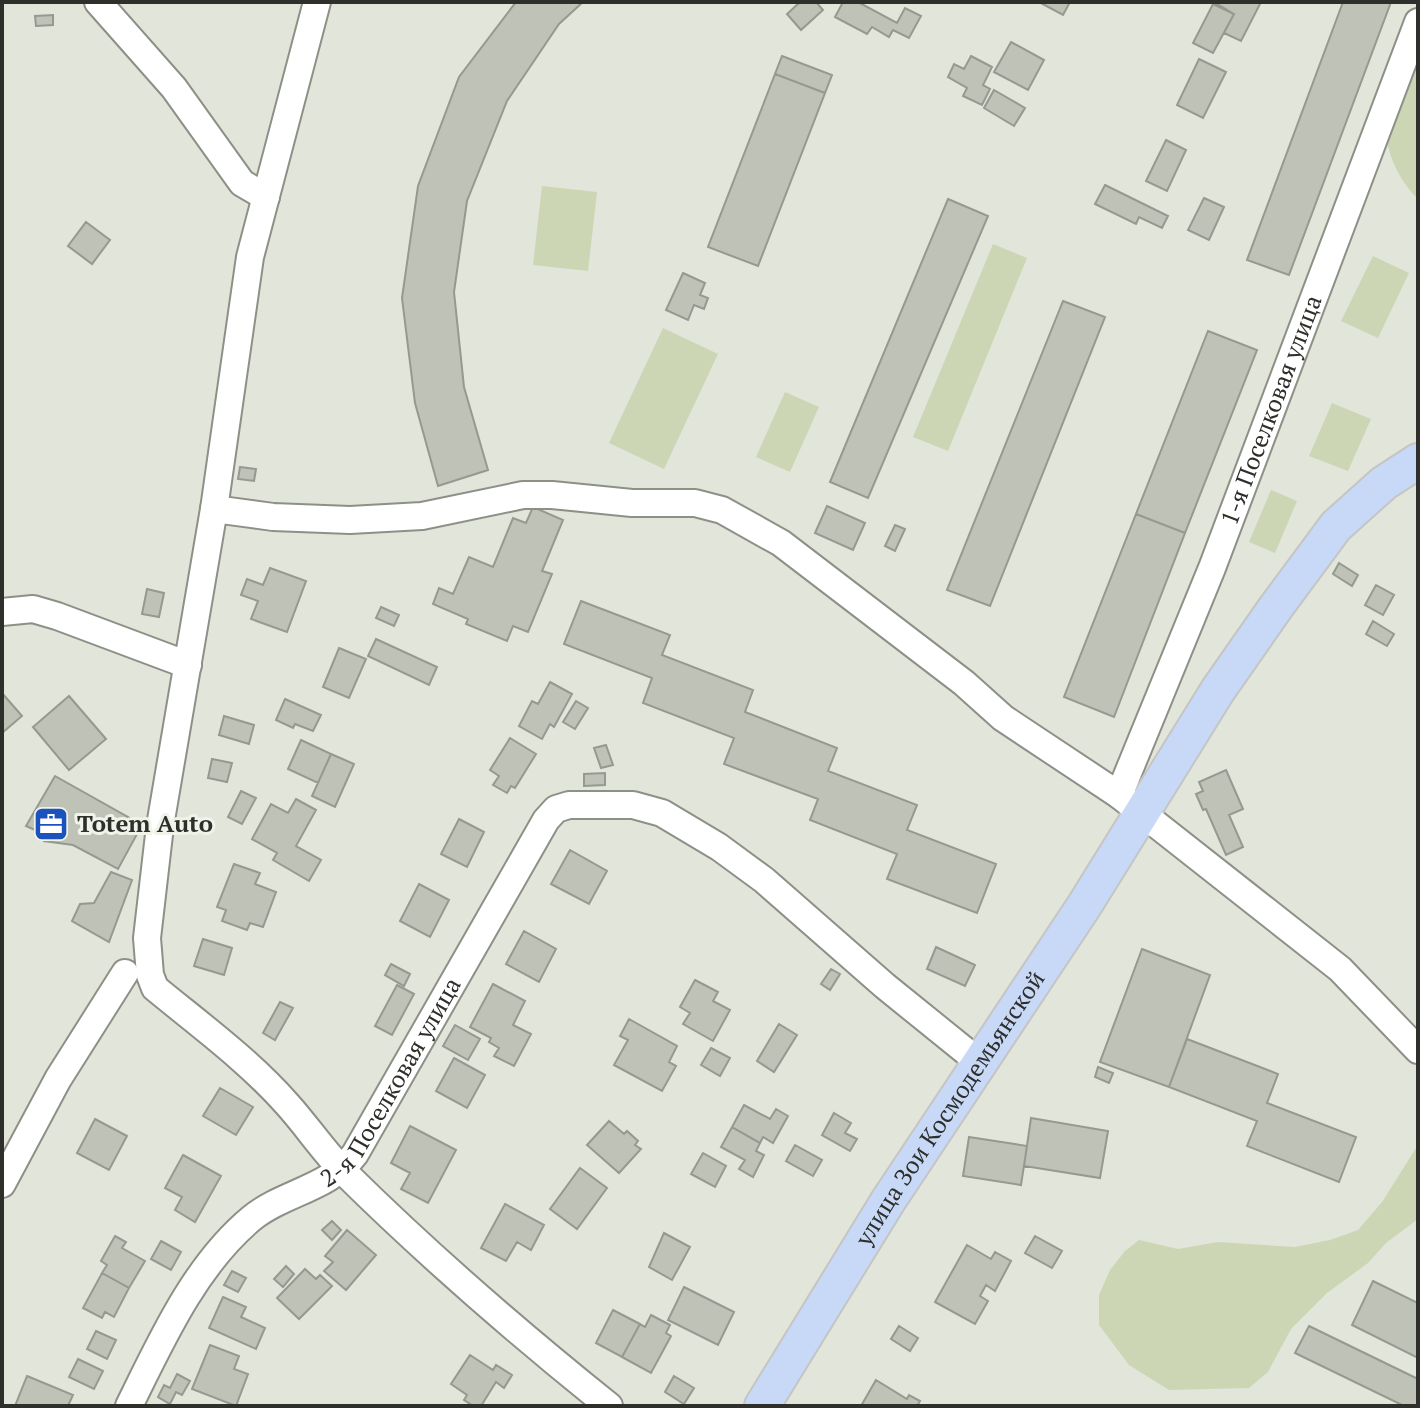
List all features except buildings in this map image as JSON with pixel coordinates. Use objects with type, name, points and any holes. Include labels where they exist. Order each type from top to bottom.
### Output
[{"type":"main road","name":"улица Зои Космодемьянской","points":[[762,1406],[888,1201],[1084,906],[1130,804],[1218,690],[1336,526],[1384,483],[1418,461]]},
{"type":"street","points":[[98,2],[174,88],[242,183],[266,197]]},
{"type":"street","points":[[317,2],[250,257],[214,509],[154,867],[147,938],[150,975],[155,988],[254,1071],[287,1103],[342,1170],[546,1355],[609,1406]]},
{"type":"street","name":"1-я Поселковая улица","points":[[1130,804],[1218,553],[1418,22]]},
{"type":"street","points":[[214,509],[273,517],[350,520],[422,516],[523,495],[552,495],[632,503],[695,503],[722,510],[781,543],[964,683],[1003,718],[1130,804],[1340,969],[1418,1050]]},
{"type":"street","points":[[2,612],[33,609],[188,665]]},
{"type":"street","name":"2-я Поселковая улица","points":[[129,1406],[184,1303],[229,1241],[254,1217],[342,1170],[355,1154],[546,820],[556,809],[569,805],[633,805],[662,813],[719,847],[764,880],[885,986],[979,1062]]},
{"type":"street","points":[[2,1184],[58,1079],[125,973]]},
{"type":"green space","points":[[1418,49],[1418,199],[1397,171],[1386,137]]},
{"type":"green space","points":[[542,186],[597,192],[588,271],[533,265]]},
{"type":"green space","points":[[993,244],[1027,258],[948,451],[913,437]]},
{"type":"green space","points":[[1373,256],[1409,273],[1378,338],[1341,321]]},
{"type":"green space","points":[[663,328],[718,354],[664,469],[609,443]]},
{"type":"green space","points":[[785,392],[819,407],[790,472],[756,457]]},
{"type":"green space","points":[[1332,403],[1371,419],[1348,471],[1309,456]]},
{"type":"green space","points":[[1271,490],[1297,501],[1275,553],[1249,542]]},
{"type":"green space","points":[[1416,1148],[1418,1219],[1386,1243],[1368,1263],[1327,1293],[1291,1329],[1268,1372],[1249,1388],[1169,1390],[1129,1365],[1099,1325],[1099,1295],[1110,1270],[1125,1251],[1139,1240],[1178,1249],[1218,1242],[1295,1247],[1330,1240],[1358,1230],[1382,1202]]},
{"type":"place","name":"Totem Auto","points":[[51,824]]}]
